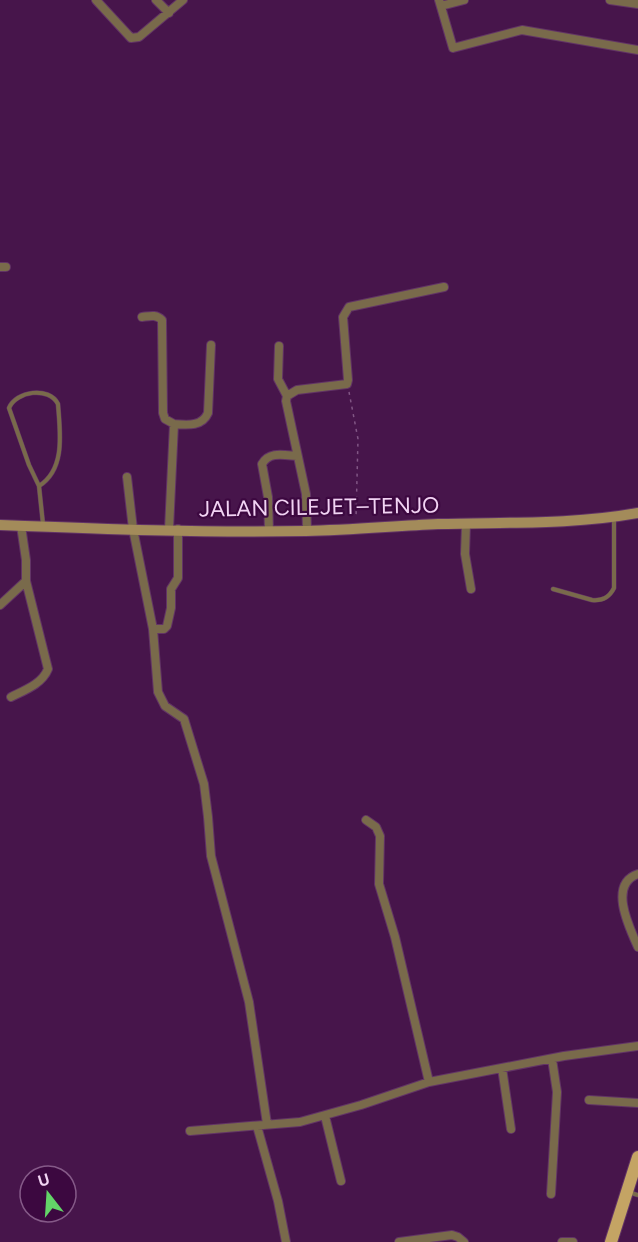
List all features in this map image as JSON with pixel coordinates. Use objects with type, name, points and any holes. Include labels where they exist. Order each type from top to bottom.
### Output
[{"type":"main road","name":"JALAN CILEJET–TENJO","points":[[0,525],[133,530],[307,531],[558,522],[614,518],[638,513]]},
{"type":"main road","points":[[611,1242],[632,1194],[638,1157]]},
{"type":"street","points":[[96,0],[131,38],[139,37],[183,0]]},
{"type":"street","points":[[156,0],[169,13]]},
{"type":"street","points":[[464,0],[440,3],[453,48],[522,30],[638,50]]},
{"type":"street","points":[[610,0],[638,4]]},
{"type":"street","points":[[287,396],[297,390],[347,384],[343,317],[349,307],[444,287]]},
{"type":"street","points":[[142,317],[153,315],[162,320],[163,413],[165,419],[174,424],[199,423],[205,420],[208,413],[211,345]]},
{"type":"street","points":[[279,346],[278,380],[287,396],[286,401],[306,494],[307,531]]},
{"type":"street","points":[[153,629],[164,629],[167,626],[171,608],[171,589],[178,578],[174,529],[174,424]]},
{"type":"street","points":[[269,531],[268,497],[262,464],[266,457],[272,455],[297,456]]},
{"type":"street","points":[[127,477],[133,530],[153,629],[158,692],[165,706],[184,719],[204,784],[211,856],[249,1002],[267,1124]]},
{"type":"street","points":[[466,524],[465,554],[471,589]]},
{"type":"street","points":[[11,697],[40,682],[48,669],[26,581],[26,560],[21,526]]},
{"type":"street","points":[[0,605],[26,581]]},
{"type":"street","points":[[366,820],[376,827],[380,836],[379,884],[395,937],[429,1082]]},
{"type":"street","points":[[638,874],[626,880],[622,888],[626,912],[638,947]]},
{"type":"street","points":[[190,1131],[285,1124],[325,1116],[429,1082],[638,1046]]},
{"type":"street","points":[[551,1194],[556,1098],[552,1059]]},
{"type":"street","points":[[502,1068],[512,1129]]},
{"type":"street","points":[[589,1100],[638,1103]]},
{"type":"street","points":[[325,1116],[341,1181]]},
{"type":"street","points":[[257,1126],[278,1202],[286,1242]]},
{"type":"street","points":[[399,1242],[452,1235],[464,1242]]},
{"type":"street","points":[[562,1242],[573,1242]]},
{"type":"lane","points":[[39,486],[52,476],[58,463],[58,404],[54,396],[47,393],[24,395],[11,403],[9,408],[28,465],[39,486],[43,525]]},
{"type":"lane","points":[[553,589],[592,600],[600,600],[609,596],[614,588],[614,518]]},
{"type":"path","points":[[347,384],[358,439],[355,528]]}]
